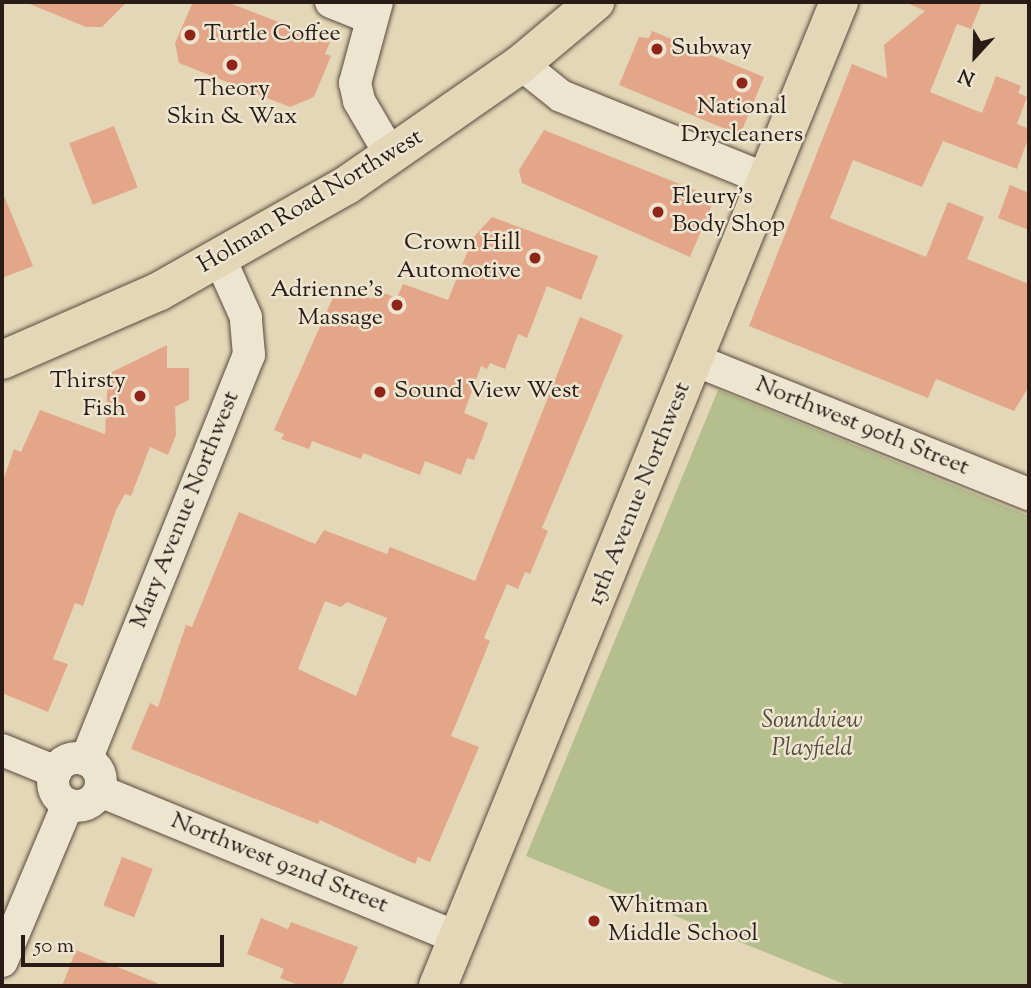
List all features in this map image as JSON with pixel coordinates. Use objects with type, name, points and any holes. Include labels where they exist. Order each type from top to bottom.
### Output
[{"type":"main road","name":"Holman Road Northwest","points":[[2,360],[220,259],[392,157],[521,64],[595,2]]},
{"type":"main road","name":"15th Avenue Northwest","points":[[438,986],[839,2]]},
{"type":"street","points":[[331,2],[374,10],[355,82],[392,157]]},
{"type":"street","points":[[521,64],[561,96],[768,180]]},
{"type":"street","name":"Mary Avenue Northwest","points":[[86,761],[249,355],[246,317],[220,259]]},
{"type":"street","name":"Northwest 90th Street","points":[[695,360],[1029,494]]},
{"type":"street","points":[[2,750],[56,772]]},
{"type":"street","points":[[67,761],[86,761],[99,773],[100,791],[87,804],[68,804],[54,788],[56,772],[67,761]]},
{"type":"street","name":"Northwest 92nd Street","points":[[100,791],[458,938]]},
{"type":"street","points":[[2,961],[68,804]]},
{"type":"green space","name":"Soundview Playfield","points":[[718,390],[1029,516],[1029,986],[849,986],[526,856]]},
{"type":"building","points":[[25,2],[127,2],[102,27],[86,27]]},
{"type":"building","points":[[193,2],[227,2],[330,42],[325,54],[331,56],[314,97],[290,107],[179,63],[175,43]]},
{"type":"building","points":[[905,2],[982,2],[971,29],[957,24],[930,92],[982,113],[996,76],[1021,86],[1018,93],[1027,97],[1017,124],[1029,129],[1029,136],[1017,169],[943,141],[922,187],[853,160],[830,218],[926,257],[948,202],[984,217],[967,259],[1029,284],[1029,386],[1014,411],[936,379],[928,398],[749,326],[852,64],[887,78],[884,45],[925,11]]},
{"type":"building","points":[[652,31],[764,77],[740,135],[619,85],[639,37],[649,38]]},
{"type":"building","points":[[114,126],[138,188],[93,205],[69,143]]},
{"type":"building","points":[[544,130],[715,198],[690,257],[522,183],[519,170]]},
{"type":"building","points":[[1010,185],[1029,193],[1029,230],[998,218]]},
{"type":"building","points":[[2,191],[33,266],[2,278]]},
{"type":"building","name":"Sound View West","points":[[492,217],[598,256],[581,300],[547,286],[527,338],[518,334],[505,369],[490,363],[487,369],[481,366],[464,413],[488,423],[474,460],[467,458],[461,475],[425,461],[420,475],[363,453],[361,459],[312,441],[309,449],[281,439],[284,434],[274,430],[338,286],[372,299],[376,290],[397,298],[403,284],[448,300],[473,238]]},
{"type":"building","points":[[580,317],[623,335],[542,528],[548,531],[530,574],[525,572],[518,589],[507,584],[484,638],[490,641],[451,736],[479,747],[430,862],[418,857],[415,864],[320,820],[318,824],[131,749],[150,703],[158,707],[186,625],[192,627],[239,512],[315,544],[324,530],[387,554],[390,547],[475,581]],"holes":[[[325,601],[341,607],[347,602],[387,618],[356,696],[298,669]]]},
{"type":"building","points":[[167,345],[167,368],[189,368],[189,400],[175,407],[176,435],[168,455],[150,447],[131,496],[125,494],[116,510],[83,606],[75,603],[53,659],[68,664],[48,712],[2,693],[2,484],[14,449],[21,452],[40,410],[105,434],[108,374]]},
{"type":"building","points":[[122,857],[153,869],[134,917],[103,906]]},
{"type":"building","points":[[261,918],[288,929],[291,922],[358,947],[342,986],[301,986],[280,978],[284,969],[247,954]]},
{"type":"building","points":[[76,950],[157,983],[156,986],[62,986]]},
{"type":"place","name":"Turtle Coffee","points":[[190,35]]},
{"type":"place","name":"Subway","points":[[657,49]]},
{"type":"place","name":"Theory Skin & Wax","points":[[232,65]]},
{"type":"place","name":"National Drycleaners","points":[[742,83]]},
{"type":"place","name":"Fleury's Body Shop","points":[[658,212]]},
{"type":"place","name":"Crown Hill Automotive","points":[[535,258]]},
{"type":"place","name":"Adrienne's Massage","points":[[397,305]]},
{"type":"place","name":"Sound View West","points":[[380,392]]},
{"type":"place","name":"Thirsty Fish","points":[[140,396]]},
{"type":"place","name":"Whitman Middle School","points":[[594,921]]}]
